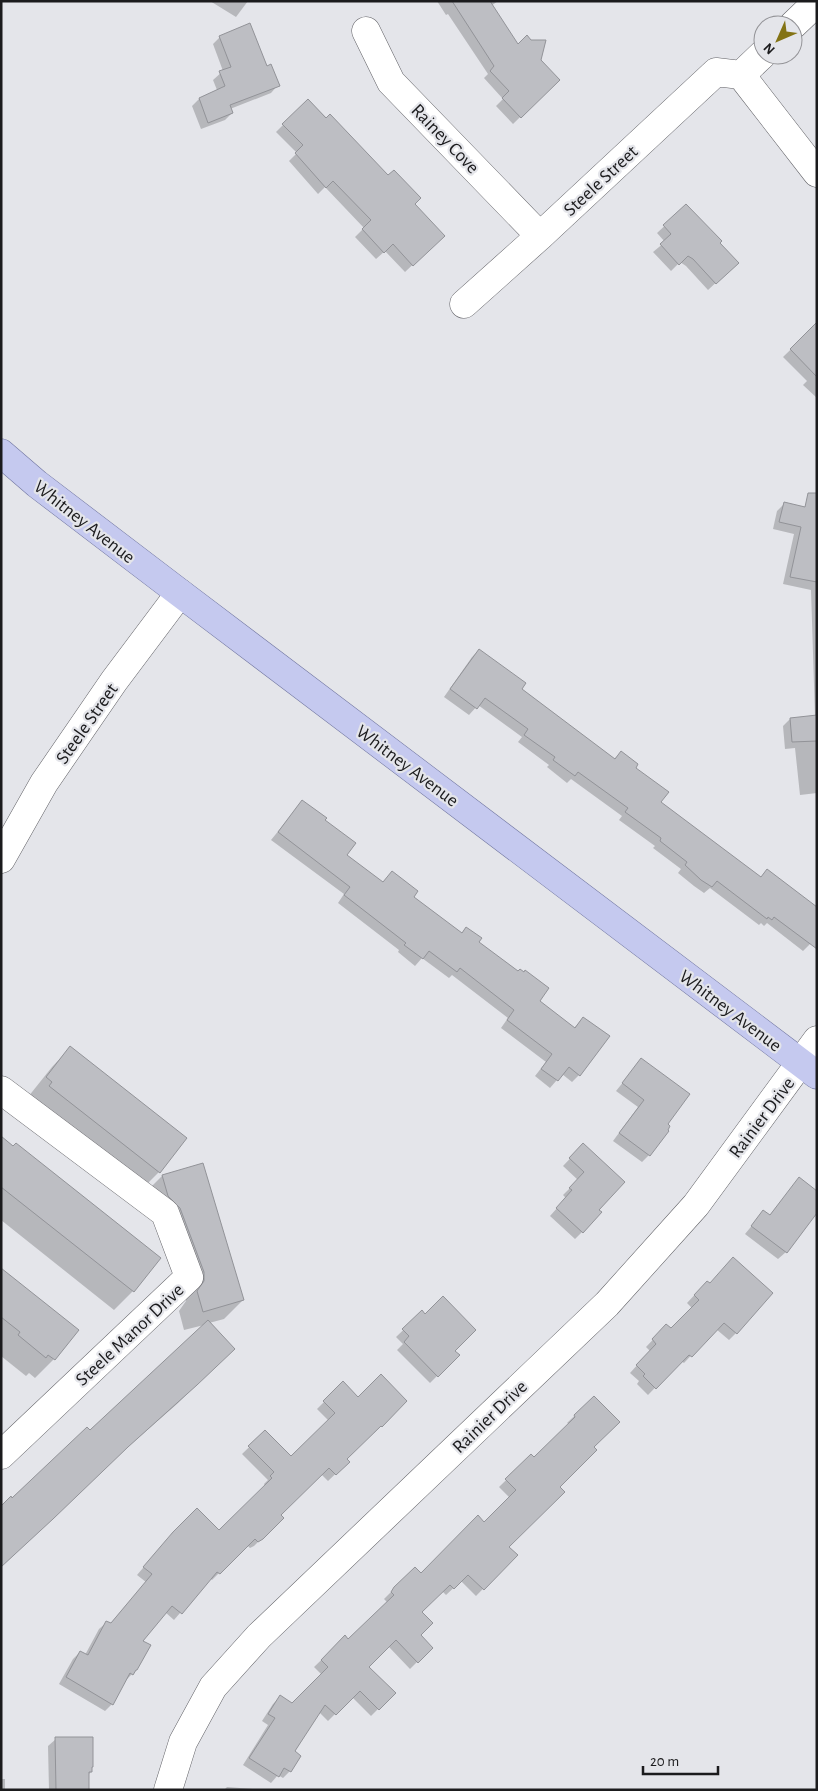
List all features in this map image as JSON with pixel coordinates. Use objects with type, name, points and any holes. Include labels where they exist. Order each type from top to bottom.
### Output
[{"type":"main road","name":"Whitney Avenue","points":[[1,453],[36,484],[809,1069]]},
{"type":"street","points":[[803,15],[817,2]]},
{"type":"street","name":"Rainey Cove","points":[[366,31],[392,82],[540,236]]},
{"type":"street","points":[[753,64],[741,75],[817,173]]},
{"type":"street","name":"Steele Street","points":[[464,304],[716,72],[741,75]]},
{"type":"street","name":"Steele Street","points":[[1,859],[44,783],[114,681],[180,593]]},
{"type":"street","name":"Rainier Drive","points":[[168,1790],[183,1742],[214,1687],[258,1636],[607,1304],[696,1205],[809,1069],[817,1040]]},
{"type":"street","name":"Steele Manor Drive","points":[[1,1090],[165,1213],[189,1277],[1,1455]]},
{"type":"building","points":[[452,1],[490,1],[518,44],[527,35],[531,40],[546,40],[541,60],[560,80],[521,118],[502,98],[509,91],[490,71],[494,66]]},
{"type":"building","points":[[250,23],[267,66],[271,64],[280,86],[230,105],[233,113],[208,123],[199,98],[225,86],[219,71],[231,67],[219,36]]},
{"type":"building","points":[[308,99],[326,118],[330,114],[388,175],[394,170],[421,198],[415,204],[445,236],[413,266],[393,244],[384,253],[362,229],[371,220],[333,181],[326,188],[295,153],[303,145],[282,124]]},
{"type":"building","points":[[686,204],[722,241],[720,243],[739,263],[716,284],[693,259],[688,256],[679,265],[660,244],[671,234],[663,225]]},
{"type":"building","points":[[817,322],[817,377],[790,349]]},
{"type":"building","points":[[808,493],[817,493],[817,582],[790,577],[801,527],[779,522],[784,502],[805,507]]},
{"type":"building","points":[[479,649],[526,683],[522,689],[615,759],[621,751],[638,764],[636,768],[669,792],[661,802],[761,877],[767,869],[817,907],[817,949],[774,917],[772,920],[768,917],[767,919],[717,881],[712,887],[701,880],[685,865],[687,862],[660,841],[661,838],[625,812],[628,808],[578,772],[575,776],[553,760],[555,757],[524,735],[528,729],[485,698],[477,709],[450,689]]},
{"type":"building","points":[[817,715],[817,741],[792,742],[790,718]]},
{"type":"building","points":[[302,800],[356,843],[347,855],[383,882],[392,871],[418,891],[414,897],[462,933],[466,927],[482,938],[479,942],[518,971],[520,969],[524,972],[525,970],[549,988],[540,1001],[575,1028],[583,1017],[610,1036],[580,1076],[569,1067],[558,1081],[541,1069],[552,1054],[507,1020],[514,1010],[460,968],[457,972],[429,951],[423,959],[404,945],[406,943],[344,895],[350,887],[278,832]]},
{"type":"building","points":[[70,1046],[187,1138],[160,1173],[49,1086],[52,1082],[46,1077]]},
{"type":"building","points":[[641,1058],[690,1094],[668,1124],[670,1126],[669,1131],[650,1156],[619,1133],[644,1100],[622,1083]]},
{"type":"building","points":[[1,1136],[13,1146],[16,1143],[161,1258],[134,1292],[1,1187]]},
{"type":"building","points":[[583,1143],[625,1182],[599,1210],[602,1212],[583,1233],[556,1208],[572,1190],[569,1188],[584,1172],[569,1158]]},
{"type":"building","points":[[203,1163],[244,1300],[203,1312],[197,1291],[204,1281],[204,1272],[180,1208],[168,1196],[162,1175]]},
{"type":"building","points":[[799,1177],[817,1191],[817,1213],[787,1253],[751,1226],[763,1210],[770,1215]]},
{"type":"building","points":[[733,1257],[773,1293],[737,1334],[724,1323],[692,1357],[689,1355],[656,1389],[643,1376],[645,1374],[636,1365],[656,1344],[652,1339],[666,1324],[671,1328],[699,1300],[694,1295],[707,1281],[710,1283]]},
{"type":"building","points":[[1,1268],[79,1330],[55,1360],[48,1355],[46,1358],[18,1335],[20,1332],[1,1317]]},
{"type":"building","points":[[443,1296],[476,1330],[455,1351],[460,1355],[438,1377],[404,1342],[409,1336],[402,1329],[422,1310],[425,1314]]},
{"type":"building","points":[[208,1320],[235,1349],[1,1567],[1,1506],[11,1496],[12,1498],[87,1427],[90,1430]]},
{"type":"building","points":[[381,1374],[407,1401],[347,1459],[350,1462],[336,1475],[329,1468],[281,1515],[284,1518],[263,1539],[258,1542],[255,1539],[220,1574],[217,1572],[182,1614],[172,1606],[143,1641],[151,1645],[137,1670],[133,1675],[130,1673],[113,1705],[66,1677],[80,1651],[88,1655],[106,1621],[111,1623],[152,1574],[143,1567],[173,1532],[197,1508],[219,1530],[272,1478],[270,1476],[274,1472],[248,1446],[265,1430],[291,1456],[335,1413],[323,1401],[343,1381],[358,1397]]},
{"type":"building","points":[[594,1396],[620,1422],[594,1447],[597,1450],[560,1487],[565,1492],[509,1547],[518,1555],[484,1590],[468,1575],[454,1589],[450,1585],[422,1612],[433,1623],[421,1635],[433,1648],[418,1663],[396,1640],[369,1667],[396,1693],[379,1710],[360,1691],[336,1715],[325,1705],[295,1751],[301,1756],[291,1772],[284,1768],[279,1777],[249,1758],[275,1718],[268,1714],[280,1695],[292,1703],[328,1667],[321,1660],[345,1635],[348,1639],[394,1595],[391,1592],[394,1587],[415,1567],[421,1573],[478,1515],[484,1522],[516,1490],[505,1479],[531,1454],[534,1457]]},
{"type":"building","points":[[55,1737],[93,1737],[93,1767],[92,1772],[89,1772],[89,1790],[56,1790]]}]
